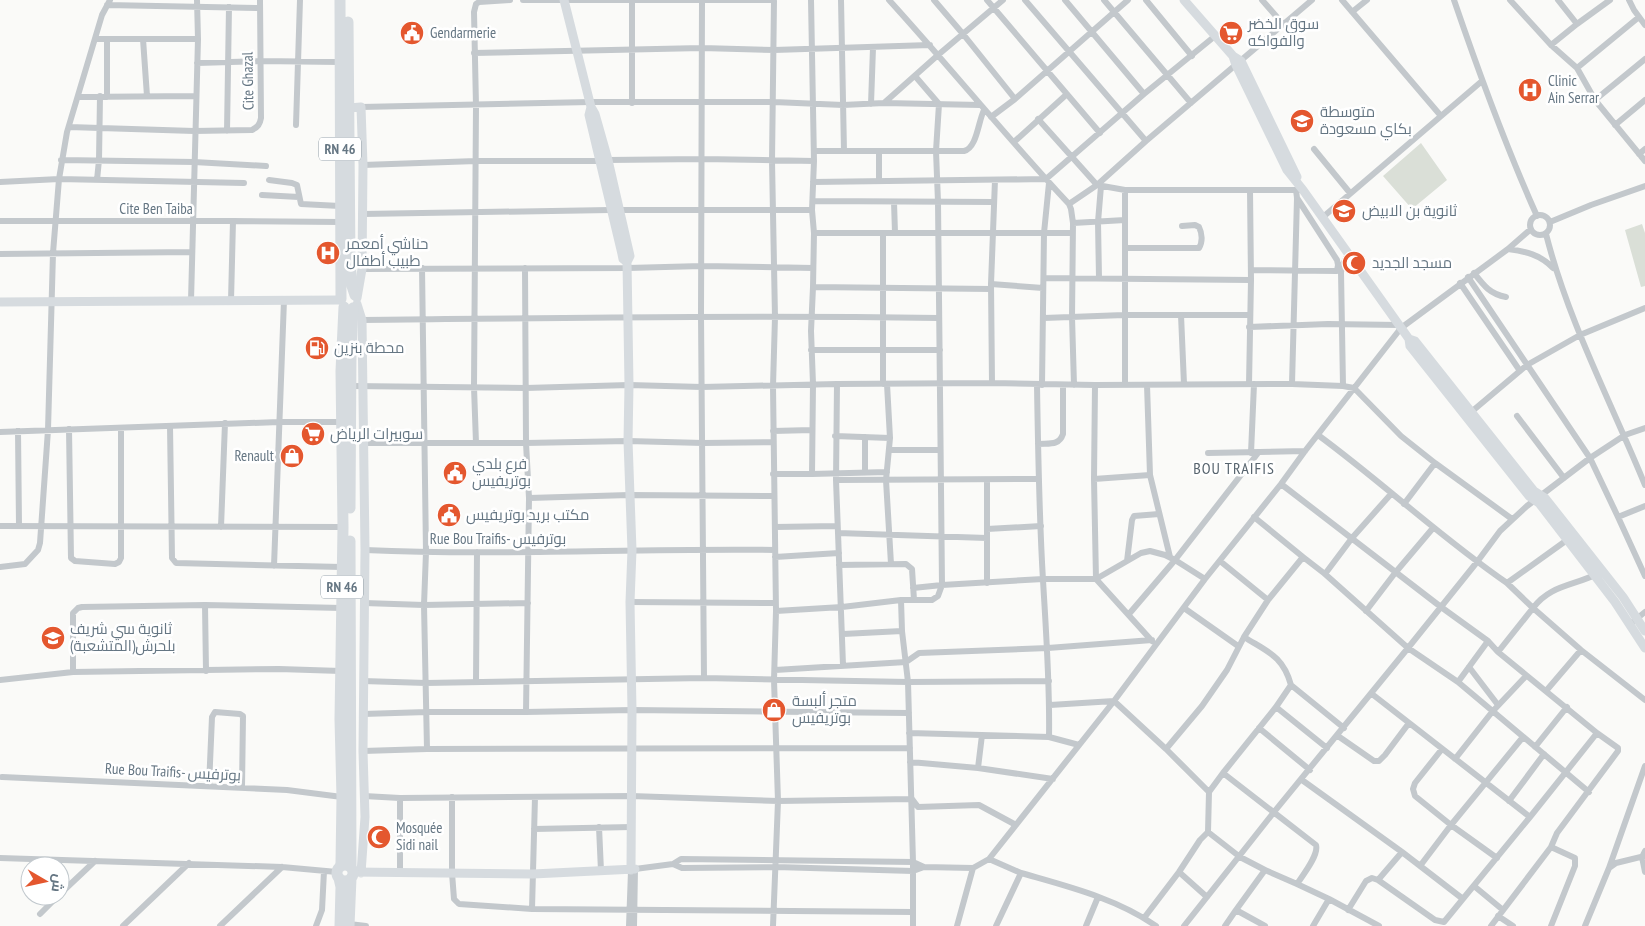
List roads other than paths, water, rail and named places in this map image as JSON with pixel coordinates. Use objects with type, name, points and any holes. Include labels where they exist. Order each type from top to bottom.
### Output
[{"type":"highway","name":"RN 46","points":[[340,0],[340,206],[350,301],[351,386],[346,925]]},
{"type":"highway","name":"RN 46","points":[[347,873],[341,863],[343,527],[341,371],[352,286],[350,262],[348,0]]},
{"type":"street","name":"Cite Ghazal","points":[[68,127],[228,131],[252,130],[260,125],[260,0]]},
{"type":"street","points":[[296,125],[300,0]]},
{"type":"street","points":[[476,443],[474,387],[476,106],[474,12],[476,4],[482,1],[510,0]]},
{"type":"street","points":[[523,0],[774,0],[772,161],[775,266],[773,442],[776,611],[774,680],[778,801],[774,926]]},
{"type":"street","points":[[564,0],[590,105],[595,114],[608,160],[630,256],[627,265],[628,441],[632,550],[630,602],[633,867],[631,911],[628,926]]},
{"type":"street","points":[[632,0],[632,103]]},
{"type":"street","points":[[702,0],[701,316],[702,497],[705,603],[704,678]]},
{"type":"street","points":[[812,0],[814,104],[812,182],[814,268],[811,350],[813,384],[812,474]]},
{"type":"street","points":[[841,0],[844,150]]},
{"type":"street","points":[[889,0],[930,45],[982,108],[1069,204],[1073,223],[1072,317],[1074,385]]},
{"type":"street","points":[[934,0],[1015,99]]},
{"type":"street","points":[[987,0],[1100,133]]},
{"type":"street","points":[[884,103],[1003,0]]},
{"type":"street","points":[[1024,0],[1146,141]]},
{"type":"street","points":[[1064,0],[1144,94]]},
{"type":"street","points":[[1104,0],[1191,103]]},
{"type":"street","points":[[991,117],[1015,99],[1128,0]]},
{"type":"street","points":[[1146,0],[1192,56]]},
{"type":"street","points":[[1184,0],[1237,61],[1287,170],[1299,188],[1323,218],[1409,339],[1415,341],[1468,414],[1534,491],[1540,504],[1567,540],[1598,573]]},
{"type":"street","points":[[1262,0],[1283,24]]},
{"type":"street","points":[[1069,204],[1099,186],[1146,141],[1237,61],[1312,0]]},
{"type":"street","points":[[1342,0],[1440,116]]},
{"type":"street","points":[[1352,12],[1367,0]]},
{"type":"street","points":[[1454,0],[1515,167],[1537,216]]},
{"type":"street","points":[[1510,0],[1551,45],[1577,68],[1595,100],[1645,161]]},
{"type":"street","points":[[1558,0],[1577,24]]},
{"type":"street","points":[[1551,45],[1610,0]]},
{"type":"street","points":[[1629,0],[1645,24]]},
{"type":"street","points":[[0,566],[25,564],[38,550],[40,543],[48,430],[53,253],[58,179],[68,127],[102,15],[108,2],[197,3],[260,8]]},
{"type":"street","points":[[191,301],[194,131],[198,39],[197,3]]},
{"type":"street","points":[[228,131],[230,7]]},
{"type":"street","points":[[1577,68],[1639,17]]},
{"type":"street","points":[[1049,736],[1048,648],[1043,579],[1038,444],[1044,318],[1044,233],[1047,181],[1144,94],[1215,36]]},
{"type":"street","points":[[95,39],[198,39]]},
{"type":"street","points":[[97,180],[107,39]]},
{"type":"street","points":[[142,39],[146,96]]},
{"type":"street","points":[[474,53],[702,48],[774,50],[930,45]]},
{"type":"street","points":[[871,104],[873,48]]},
{"type":"street","points":[[1595,100],[1645,59]]},
{"type":"street","points":[[197,63],[260,61],[340,62]]},
{"type":"street","points":[[776,611],[842,607],[901,600],[936,599],[942,584],[939,233],[936,181],[939,104],[915,76]]},
{"type":"street","points":[[1323,218],[1482,81]]},
{"type":"street","points":[[1014,142],[1067,94]]},
{"type":"street","points":[[78,96],[195,96]]},
{"type":"street","points":[[1615,125],[1645,100]]},
{"type":"street","points":[[349,108],[702,102],[774,102],[843,105],[884,103],[939,104],[982,108]]},
{"type":"street","points":[[590,105],[589,115],[610,210],[622,254],[627,265]]},
{"type":"street","points":[[350,301],[362,269],[363,165],[361,107]]},
{"type":"street","points":[[814,151],[968,150],[974,142],[982,108]]},
{"type":"street","points":[[1038,119],[1099,186],[1125,190],[1299,188]]},
{"type":"street","points":[[1314,149],[1350,193]]},
{"type":"street","points":[[1639,154],[1645,149]]},
{"type":"street","points":[[879,152],[880,181]]},
{"type":"street","points":[[61,160],[194,162],[266,166]]},
{"type":"street","points":[[608,160],[814,161]]},
{"type":"street","points":[[363,165],[476,161],[599,161]]},
{"type":"street","points":[[0,182],[58,179],[244,183]]},
{"type":"street","points":[[269,180],[297,185],[301,204],[340,206]]},
{"type":"street","points":[[992,383],[991,286],[995,180]]},
{"type":"street","points":[[812,182],[1047,181]]},
{"type":"street","points":[[1099,186],[1099,278]]},
{"type":"street","points":[[1550,222],[1590,205],[1645,186]]},
{"type":"street","points":[[1292,384],[1297,198],[1299,188]]},
{"type":"street","points":[[1125,190],[1125,385]]},
{"type":"street","points":[[1129,614],[1254,453],[1249,315],[1251,280],[1250,190]]},
{"type":"street","points":[[262,195],[299,197]]},
{"type":"street","points":[[1250,270],[1336,272],[1338,269],[1337,260],[1297,198]]},
{"type":"street","points":[[812,201],[994,202]]},
{"type":"street","points":[[894,202],[895,233]]},
{"type":"street","points":[[363,214],[610,210]]},
{"type":"street","points":[[620,210],[812,210]]},
{"type":"street","points":[[672,864],[682,868],[776,867],[913,871],[924,867],[973,868],[981,865],[989,859],[1114,701],[1154,642],[1184,608],[1254,517],[1282,484],[1400,327],[1508,249],[1531,229],[1532,220],[1537,216],[1544,216],[1550,222],[1550,229],[1546,234],[1539,236],[1531,229]]},
{"type":"street","points":[[1073,223],[1125,220]]},
{"type":"street","name":"Cite Ben Taiba","points":[[0,221],[341,222]]},
{"type":"street","points":[[232,301],[233,222]]},
{"type":"street","points":[[1125,248],[1199,248],[1202,232],[1199,227],[1195,225],[1182,226]]},
{"type":"street","points":[[814,233],[1072,233]]},
{"type":"street","points":[[883,233],[882,289],[885,384],[890,438],[886,480],[891,564]]},
{"type":"street","points":[[1546,234],[1556,271],[1580,335],[1645,484]]},
{"type":"street","points":[[1508,249],[1521,250],[1542,258],[1556,271]]},
{"type":"street","points":[[0,254],[192,252]]},
{"type":"street","points":[[1343,386],[1341,272],[1348,255]]},
{"type":"street","points":[[362,269],[627,265],[814,268]]},
{"type":"street","points":[[422,268],[426,552],[424,605],[427,749]]},
{"type":"street","points":[[525,268],[526,443],[529,498],[528,680],[526,712]]},
{"type":"street","points":[[1471,275],[1490,292],[1506,297]]},
{"type":"street","points":[[1471,275],[1527,365],[1590,458],[1645,576]]},
{"type":"street","points":[[1044,278],[1251,280]]},
{"type":"street","points":[[1460,284],[1520,371]]},
{"type":"street","points":[[813,287],[938,290],[991,286],[1043,288]]},
{"type":"street","points":[[274,566],[284,300]]},
{"type":"street","points":[[0,302],[350,301]]},
{"type":"street","points":[[347,873],[365,817],[363,751],[362,320],[350,301]]},
{"type":"street","points":[[1468,414],[1527,365],[1580,335],[1645,308]]},
{"type":"street","points":[[1044,318],[1124,315],[1249,315]]},
{"type":"street","points":[[1181,315],[1184,384]]},
{"type":"street","points":[[362,320],[701,316],[939,318]]},
{"type":"street","points":[[1250,327],[1341,324],[1400,327]]},
{"type":"street","points":[[811,350],[940,350]]},
{"type":"street","points":[[351,386],[526,388],[629,385],[702,387],[992,383],[1040,385],[1292,384],[1343,386],[1354,388],[1401,436],[1512,519]]},
{"type":"street","points":[[837,384],[836,480],[844,665]]},
{"type":"street","points":[[1038,444],[1057,443],[1061,440],[1063,434],[1063,385]]},
{"type":"street","points":[[1095,385],[1096,579],[1154,642]]},
{"type":"street","points":[[1147,385],[1150,475],[1159,514],[1173,558]]},
{"type":"street","points":[[1517,416],[1564,478]]},
{"type":"street","points":[[0,432],[225,423],[341,422]]},
{"type":"street","points":[[221,527],[225,423]]},
{"type":"street","points":[[170,426],[172,558],[176,563],[342,567]]},
{"type":"street","points":[[69,429],[72,558],[73,560],[116,564],[121,558],[121,428]]},
{"type":"street","points":[[1184,926],[1274,812],[1441,608],[1500,531],[1512,519],[1590,458],[1625,435],[1645,428]]},
{"type":"street","points":[[773,431],[812,430]]},
{"type":"street","points":[[18,431],[19,526]]},
{"type":"street","points":[[1318,435],[1433,528],[1507,583],[1581,650],[1645,700]]},
{"type":"street","points":[[835,436],[890,438]]},
{"type":"street","points":[[865,437],[865,472]]},
{"type":"street","points":[[363,443],[773,442]]},
{"type":"street","points":[[889,450],[940,450]]},
{"type":"street","points":[[1208,453],[1305,451]]},
{"type":"street","points":[[1404,504],[1435,463]]},
{"type":"street","points":[[774,474],[887,472]]},
{"type":"street","points":[[1094,479],[1150,475]]},
{"type":"street","points":[[836,480],[1039,480]]},
{"type":"street","points":[[987,480],[988,583]]},
{"type":"street","points":[[1282,484],[1395,573],[1488,641],[1526,676],[1617,747],[1618,750],[1557,834],[1552,847],[1491,926]]},
{"type":"street","points":[[1325,574],[1352,538],[1391,494]]},
{"type":"street","points":[[529,498],[774,496]]},
{"type":"street","points":[[1538,498],[1545,498],[1598,573],[1639,625],[1645,648]]},
{"type":"street","points":[[1618,517],[1645,506]]},
{"type":"street","points":[[1127,561],[1134,516],[1138,514],[1159,514]]},
{"type":"street","points":[[1254,517],[1325,574],[1408,648],[1458,682],[1589,792]]},
{"type":"street","points":[[0,526],[343,527]]},
{"type":"street","points":[[987,529],[1041,526]]},
{"type":"street","points":[[775,527],[987,538]]},
{"type":"street","points":[[1366,611],[1433,528]]},
{"type":"street","points":[[1507,583],[1567,540]]},
{"type":"street","name":"Rue Bou Traifis- بوترفيس","points":[[364,550],[529,552],[703,549],[775,553],[839,553]]},
{"type":"street","points":[[913,588],[942,584],[1043,579],[1096,579],[1147,551],[1173,558],[1205,579]]},
{"type":"street","points":[[476,681],[477,552]]},
{"type":"street","points":[[1166,749],[1202,706],[1227,670],[1238,646],[1268,600],[1303,557]]},
{"type":"street","points":[[1220,561],[1268,600]]},
{"type":"street","points":[[839,565],[906,564],[912,569],[914,600]]},
{"type":"street","points":[[1498,652],[1539,600],[1548,593],[1598,573]]},
{"type":"street","points":[[901,600],[902,631],[908,682],[912,799],[912,926]]},
{"type":"street","points":[[630,602],[775,603]]},
{"type":"street","points":[[364,603],[424,605],[528,603]]},
{"type":"street","points":[[73,672],[72,617],[78,608],[205,605],[342,608]]},
{"type":"street","points":[[205,605],[206,671]]},
{"type":"street","points":[[1184,608],[1238,646]]},
{"type":"street","points":[[1639,625],[1645,612]]},
{"type":"street","points":[[842,634],[902,631]]},
{"type":"street","points":[[1244,637],[1278,658],[1288,673],[1291,685],[1344,728]]},
{"type":"street","points":[[1458,682],[1488,641]]},
{"type":"street","points":[[775,670],[906,662],[919,653],[1154,642]]},
{"type":"street","points":[[1546,691],[1581,650]]},
{"type":"street","points":[[1469,667],[1498,705]]},
{"type":"street","points":[[0,680],[73,672],[279,669],[341,671]]},
{"type":"street","points":[[1454,758],[1498,705],[1526,676]]},
{"type":"street","points":[[363,681],[426,683],[704,678],[908,682],[1049,681]]},
{"type":"street","points":[[1144,918],[1179,872],[1200,840],[1208,832],[1209,792],[1291,685]]},
{"type":"street","points":[[1372,694],[1530,818]]},
{"type":"street","points":[[1050,704],[1114,701],[1209,792]]},
{"type":"street","points":[[1276,707],[1328,748]]},
{"type":"street","points":[[1535,747],[1567,707]]},
{"type":"street","points":[[363,714],[632,710],[909,713]]},
{"type":"street","points":[[209,786],[212,717],[215,712],[240,714],[243,716],[242,788]]},
{"type":"street","points":[[1338,736],[1379,762],[1409,723]]},
{"type":"street","points":[[1259,728],[1310,770]]},
{"type":"street","points":[[909,733],[1049,736],[1079,745]]},
{"type":"street","points":[[1348,910],[1366,880],[1372,878],[1378,880],[1440,922],[1447,919],[1597,733]]},
{"type":"street","points":[[978,768],[982,735]]},
{"type":"street","points":[[1420,866],[1451,824],[1523,737]]},
{"type":"street","points":[[363,751],[427,749],[910,748]]},
{"type":"street","points":[[1442,749],[1415,783],[1413,792],[1415,796],[1497,858]]},
{"type":"street","points":[[1509,801],[1544,754]]},
{"type":"street","points":[[910,762],[978,768],[1052,779]]},
{"type":"street","points":[[1585,926],[1609,868],[1645,766]]},
{"type":"street","points":[[1223,773],[1316,844],[1316,855],[1297,884]]},
{"type":"street","name":"Rue Bou Traifis- بوترفيس","points":[[2,777],[287,790],[342,797]]},
{"type":"street","points":[[1302,780],[1402,852],[1463,899]]},
{"type":"street","points":[[364,796],[400,798],[631,796],[778,801],[912,799]]},
{"type":"street","points":[[532,910],[535,796]]},
{"type":"street","points":[[452,797],[452,873],[454,899],[459,904],[532,910],[913,912]]},
{"type":"street","points":[[400,798],[400,873]]},
{"type":"street","points":[[912,799],[918,807],[980,804],[1016,825]]},
{"type":"street","points":[[534,829],[632,827]]},
{"type":"street","points":[[599,828],[601,871]]},
{"type":"street","points":[[1208,832],[1240,856],[1329,899],[1379,926]]},
{"type":"street","points":[[1551,926],[1575,866],[1575,858],[1552,847]]},
{"type":"street","points":[[1378,880],[1402,852]]},
{"type":"street","points":[[1609,868],[1644,855],[1645,872]]},
{"type":"street","points":[[0,858],[282,867],[347,873],[533,874],[601,871],[672,864],[681,859],[913,862],[924,867]]},
{"type":"street","points":[[989,859],[1021,872],[1098,897],[1144,918],[1153,925]]},
{"type":"street","points":[[70,885],[95,861]]},
{"type":"street","points":[[123,926],[189,863]]},
{"type":"street","points":[[220,926],[282,867]]},
{"type":"street","points":[[956,926],[973,868]]},
{"type":"street","points":[[1225,926],[1266,870]]},
{"type":"street","points":[[316,926],[322,910],[324,871]]},
{"type":"street","points":[[996,926],[1021,872]]},
{"type":"street","points":[[1179,872],[1207,897]]},
{"type":"street","points":[[1474,886],[1503,910]]},
{"type":"street","points":[[1086,926],[1098,897]]},
{"type":"street","points":[[1313,926],[1329,899]]},
{"type":"street","points":[[40,914],[48,906]]},
{"type":"street","points":[[1236,910],[1265,926]]},
{"type":"street","points":[[631,911],[634,926]]},
{"type":"street","points":[[1498,916],[1512,926]]},
{"type":"street","points":[[346,925],[366,926]]},
{"type":"place","name":"Gendarmerie","points":[[412,33]]},
{"type":"place","name":"سوق الخضر والفواكه","points":[[1231,33]]},
{"type":"place","name":"Clinic Ain Serrar","points":[[1530,90]]},
{"type":"place","name":"متوسطة بكاي مسعودة","points":[[1302,121]]},
{"type":"place","name":"ثانوية بن الابيض","points":[[1344,211]]},
{"type":"place","name":"حناشي أمعمر طبيب أطفال","points":[[328,253]]},
{"type":"place","name":"مسجد الجديد","points":[[1354,263]]},
{"type":"place","name":"محطة بنزين","points":[[317,348]]},
{"type":"place","name":"سوبيرات الرياض","points":[[313,434]]},
{"type":"place","name":"Renault","points":[[292,456]]},
{"type":"place","name":"فرع بلدي بوتريفيس","points":[[455,473]]},
{"type":"place","name":"مكتب بريد بوتريفيس","points":[[449,515]]},
{"type":"place","name":"ثانوية سي شريف بلحرش(المتشعبة)","points":[[53,638]]},
{"type":"place","name":"متجر ألبسة بوتريفيس","points":[[774,710]]},
{"type":"place","name":"Mosquée Sidi nail","points":[[379,837]]},
{"type":"district","name":"BOU TRAIFIS","points":[[1234,468]]}]
